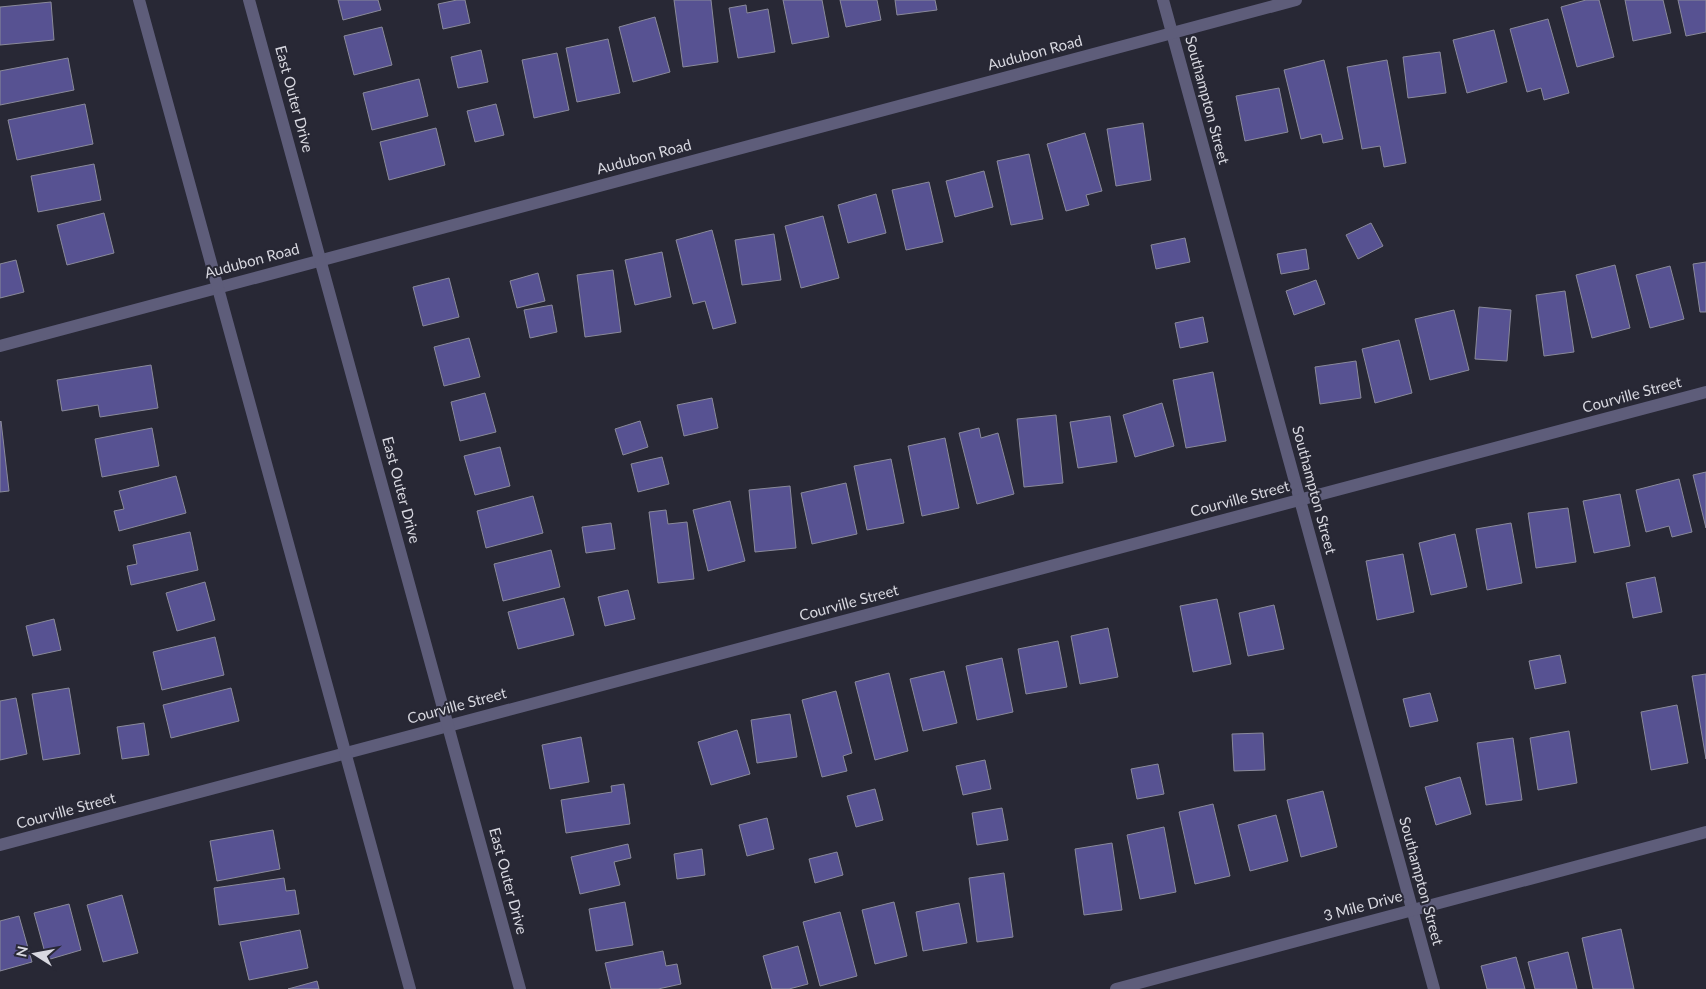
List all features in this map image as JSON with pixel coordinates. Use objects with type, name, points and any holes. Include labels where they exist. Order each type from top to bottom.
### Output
[{"type":"street","points":[[139,0],[410,989]]},
{"type":"street","name":"East Outer Drive","points":[[249,0],[520,989]]},
{"type":"street","name":"Southampton Street","points":[[1163,0],[1434,989]]},
{"type":"street","name":"Audubon Road","points":[[0,346],[1296,0]]},
{"type":"street","name":"Courville Street","points":[[0,846],[1706,392]]},
{"type":"street","name":"3 Mile Drive","points":[[1116,989],[1706,832]]},
{"type":"building","points":[[338,0],[378,0],[381,10],[343,20]]},
{"type":"building","points":[[465,0],[470,23],[443,29],[438,4]]},
{"type":"building","points":[[674,0],[711,0],[718,62],[683,67]]},
{"type":"building","points":[[783,0],[822,0],[829,37],[792,44]]},
{"type":"building","points":[[840,0],[877,0],[881,20],[846,27]]},
{"type":"building","points":[[895,0],[935,0],[937,10],[897,15]]},
{"type":"building","points":[[1586,0],[1599,0],[1614,57],[1577,67],[1561,7]]},
{"type":"building","points":[[1625,0],[1663,0],[1671,33],[1633,41]]},
{"type":"building","points":[[1678,0],[1706,0],[1706,32],[1686,36]]},
{"type":"building","points":[[51,2],[54,40],[0,45],[0,7]]},
{"type":"building","points":[[746,5],[747,13],[768,9],[775,52],[738,58],[729,8]]},
{"type":"building","points":[[655,17],[670,72],[633,82],[619,27]]},
{"type":"building","points":[[1548,19],[1569,93],[1544,100],[1541,88],[1527,92],[1510,29]]},
{"type":"building","points":[[382,27],[392,65],[354,75],[344,36]]},
{"type":"building","points":[[1494,30],[1507,82],[1467,93],[1453,40]]},
{"type":"building","points":[[608,39],[620,93],[577,102],[566,48]]},
{"type":"building","points":[[481,50],[488,82],[458,88],[451,57]]},
{"type":"building","points":[[1440,52],[1446,93],[1408,98],[1403,57]]},
{"type":"building","points":[[557,53],[569,110],[534,118],[522,60]]},
{"type":"building","points":[[68,58],[74,90],[0,105],[0,71]]},
{"type":"building","points":[[1324,60],[1343,139],[1323,143],[1321,134],[1301,139],[1284,70]]},
{"type":"building","points":[[1387,60],[1406,163],[1384,167],[1380,146],[1362,149],[1347,67]]},
{"type":"building","points":[[419,79],[428,116],[372,130],[363,93]]},
{"type":"building","points":[[1279,88],[1288,132],[1245,141],[1236,96]]},
{"type":"building","points":[[85,104],[93,144],[17,160],[8,120]]},
{"type":"building","points":[[496,104],[504,135],[475,142],[467,111]]},
{"type":"building","points":[[1143,123],[1151,180],[1116,186],[1107,129]]},
{"type":"building","points":[[436,128],[445,165],[389,180],[380,142]]},
{"type":"building","points":[[1085,133],[1102,191],[1086,195],[1089,205],[1066,211],[1047,144]]},
{"type":"building","points":[[1029,154],[1043,219],[1011,225],[997,161]]},
{"type":"building","points":[[94,164],[101,200],[38,212],[31,176]]},
{"type":"building","points":[[984,171],[993,207],[955,217],[946,181]]},
{"type":"building","points":[[929,182],[943,242],[906,250],[892,190]]},
{"type":"building","points":[[876,194],[886,233],[848,243],[838,205]]},
{"type":"building","points":[[104,213],[114,253],[67,265],[57,225]]},
{"type":"building","points":[[823,216],[839,278],[801,288],[785,226]]},
{"type":"building","points":[[1371,223],[1383,246],[1358,259],[1346,235]]},
{"type":"building","points":[[712,230],[736,323],[713,329],[705,301],[693,304],[676,240]]},
{"type":"building","points":[[774,234],[781,280],[742,285],[735,240]]},
{"type":"building","points":[[1185,238],[1190,262],[1156,269],[1151,245]]},
{"type":"building","points":[[1306,249],[1309,269],[1281,274],[1277,254]]},
{"type":"building","points":[[662,252],[671,297],[635,305],[625,260]]},
{"type":"building","points":[[16,260],[24,292],[0,298],[0,264]]},
{"type":"building","points":[[1706,262],[1706,312],[1700,312],[1693,264]]},
{"type":"building","points":[[1615,265],[1630,328],[1592,338],[1576,275]]},
{"type":"building","points":[[1670,266],[1684,319],[1650,328],[1636,275]]},
{"type":"building","points":[[613,270],[621,332],[585,337],[577,275]]},
{"type":"building","points":[[538,273],[545,301],[517,308],[510,281]]},
{"type":"building","points":[[449,278],[459,317],[423,326],[413,287]]},
{"type":"building","points":[[1316,280],[1325,304],[1294,315],[1286,291]]},
{"type":"building","points":[[1565,291],[1574,352],[1544,356],[1536,295]]},
{"type":"building","points":[[552,305],[557,332],[530,338],[524,310]]},
{"type":"building","points":[[1479,307],[1511,310],[1507,361],[1475,359]]},
{"type":"building","points":[[1454,310],[1469,370],[1430,380],[1415,319]]},
{"type":"building","points":[[1203,317],[1208,342],[1180,348],[1175,323]]},
{"type":"building","points":[[469,338],[480,377],[444,386],[434,347]]},
{"type":"building","points":[[1399,340],[1412,393],[1375,403],[1362,349]]},
{"type":"building","points":[[1356,361],[1361,398],[1320,404],[1315,367]]},
{"type":"building","points":[[151,365],[158,408],[100,417],[98,405],[62,411],[57,380]]},
{"type":"building","points":[[1213,372],[1226,441],[1186,448],[1173,380]]},
{"type":"building","points":[[485,393],[496,432],[460,441],[451,402]]},
{"type":"building","points":[[712,398],[718,428],[684,436],[677,405]]},
{"type":"building","points":[[1162,403],[1174,446],[1135,457],[1123,415]]},
{"type":"building","points":[[1056,415],[1063,483],[1024,487],[1017,419]]},
{"type":"building","points":[[1110,416],[1117,462],[1078,468],[1070,422]]},
{"type":"building","points":[[640,421],[648,447],[623,455],[615,429]]},
{"type":"building","points":[[0,422],[9,491],[0,492]]},
{"type":"building","points":[[152,428],[159,466],[102,477],[95,439]]},
{"type":"building","points":[[979,428],[981,438],[998,433],[1014,494],[977,504],[959,433]]},
{"type":"building","points":[[945,438],[959,508],[922,516],[908,446]]},
{"type":"building","points":[[500,447],[510,486],[475,495],[464,456]]},
{"type":"building","points":[[662,457],[669,484],[638,492],[631,464]]},
{"type":"building","points":[[891,459],[904,523],[867,530],[854,466]]},
{"type":"building","points":[[1706,472],[1706,528],[1693,475]]},
{"type":"building","points":[[176,476],[186,513],[119,531],[114,511],[124,509],[119,491]]},
{"type":"building","points":[[1679,479],[1692,532],[1672,537],[1669,526],[1646,532],[1636,490]]},
{"type":"building","points":[[846,483],[857,534],[812,544],[801,493]]},
{"type":"building","points":[[790,486],[796,548],[755,552],[749,490]]},
{"type":"building","points":[[1620,494],[1630,546],[1594,553],[1583,501]]},
{"type":"building","points":[[533,496],[543,533],[486,548],[477,511]]},
{"type":"building","points":[[730,501],[745,561],[708,571],[693,510]]},
{"type":"building","points":[[1568,508],[1576,562],[1536,568],[1528,513]]},
{"type":"building","points":[[666,510],[668,524],[687,522],[694,579],[658,583],[649,512]]},
{"type":"building","points":[[611,523],[615,549],[586,553],[582,527]]},
{"type":"building","points":[[1511,523],[1522,583],[1487,590],[1476,529]]},
{"type":"building","points":[[190,532],[198,570],[131,585],[127,566],[137,564],[133,545]]},
{"type":"building","points":[[1455,534],[1467,587],[1431,595],[1419,543]]},
{"type":"building","points":[[551,550],[560,587],[503,601],[494,564]]},
{"type":"building","points":[[1403,554],[1414,612],[1377,620],[1366,561]]},
{"type":"building","points":[[1655,577],[1662,612],[1633,618],[1626,583]]},
{"type":"building","points":[[205,582],[215,620],[177,631],[166,593]]},
{"type":"building","points":[[628,590],[635,619],[605,626],[598,597]]},
{"type":"building","points":[[564,598],[574,635],[518,649],[508,612]]},
{"type":"building","points":[[1217,599],[1231,664],[1193,672],[1180,606]]},
{"type":"building","points":[[1274,605],[1284,649],[1248,656],[1239,613]]},
{"type":"building","points":[[54,619],[61,650],[33,656],[26,626]]},
{"type":"building","points":[[1108,628],[1118,677],[1080,684],[1071,636]]},
{"type":"building","points":[[215,637],[224,675],[162,690],[153,652]]},
{"type":"building","points":[[1058,641],[1067,687],[1026,694],[1018,649]]},
{"type":"building","points":[[1560,655],[1566,683],[1535,689],[1529,661]]},
{"type":"building","points":[[1002,658],[1013,712],[977,720],[966,666]]},
{"type":"building","points":[[944,671],[957,723],[923,731],[910,679]]},
{"type":"building","points":[[889,673],[908,751],[875,760],[855,682]]},
{"type":"building","points":[[1706,674],[1706,759],[1692,676]]},
{"type":"building","points":[[69,688],[80,754],[43,760],[32,694]]},
{"type":"building","points":[[231,688],[239,721],[171,738],[163,705]]},
{"type":"building","points":[[836,691],[852,753],[843,756],[847,771],[822,777],[802,700]]},
{"type":"building","points":[[1430,693],[1438,721],[1410,727],[1403,699]]},
{"type":"building","points":[[16,698],[27,754],[0,760],[0,701]]},
{"type":"building","points":[[1677,705],[1688,763],[1651,770],[1641,712]]},
{"type":"building","points":[[790,714],[797,757],[757,763],[751,720]]},
{"type":"building","points":[[144,723],[149,755],[122,759],[117,727]]},
{"type":"building","points":[[737,730],[750,774],[711,785],[698,742]]},
{"type":"building","points":[[1569,731],[1577,783],[1538,790],[1530,738]]},
{"type":"building","points":[[1263,733],[1265,770],[1234,771],[1232,734]]},
{"type":"building","points":[[581,737],[589,782],[550,789],[542,745]]},
{"type":"building","points":[[1513,738],[1522,800],[1486,805],[1477,743]]},
{"type":"building","points":[[985,760],[991,789],[963,795],[956,766]]},
{"type":"building","points":[[1158,764],[1164,794],[1137,799],[1131,769]]},
{"type":"building","points":[[1460,777],[1471,814],[1436,825],[1425,787]]},
{"type":"building","points":[[624,784],[630,824],[566,833],[561,800],[612,792],[611,786]]},
{"type":"building","points":[[875,789],[883,820],[856,827],[847,796]]},
{"type":"building","points":[[1323,791],[1337,847],[1301,857],[1287,800]]},
{"type":"building","points":[[1213,804],[1230,876],[1195,884],[1179,812]]},
{"type":"building","points":[[1002,808],[1008,840],[977,845],[972,813]]},
{"type":"building","points":[[1276,815],[1288,861],[1250,871],[1238,825]]},
{"type":"building","points":[[767,818],[774,849],[747,856],[739,825]]},
{"type":"building","points":[[1164,827],[1176,892],[1140,899],[1127,835]]},
{"type":"building","points":[[273,830],[280,869],[217,881],[210,841]]},
{"type":"building","points":[[1112,843],[1122,910],[1084,915],[1075,849]]},
{"type":"building","points":[[628,844],[631,858],[614,862],[620,885],[580,894],[571,857]]},
{"type":"building","points":[[702,849],[705,875],[677,879],[674,854]]},
{"type":"building","points":[[837,852],[843,875],[815,883],[809,859]]},
{"type":"building","points":[[1004,873],[1013,937],[977,942],[969,878]]},
{"type":"building","points":[[284,878],[286,891],[295,890],[299,914],[219,925],[214,888]]},
{"type":"building","points":[[122,895],[138,953],[103,962],[87,905]]},
{"type":"building","points":[[625,902],[633,945],[596,951],[589,909]]},
{"type":"building","points":[[894,902],[907,956],[875,964],[862,910]]},
{"type":"building","points":[[959,903],[967,943],[923,951],[916,912]]},
{"type":"building","points":[[69,904],[81,950],[47,960],[34,913]]},
{"type":"building","points":[[840,912],[857,976],[820,986],[803,922]]},
{"type":"building","points":[[19,916],[32,962],[0,971],[0,921]]},
{"type":"building","points":[[1621,929],[1634,989],[1593,989],[1582,938]]},
{"type":"building","points":[[300,930],[308,968],[249,980],[240,942]]},
{"type":"building","points":[[798,946],[808,984],[789,989],[772,989],[763,956]]},
{"type":"building","points":[[663,951],[666,966],[677,964],[681,984],[658,989],[611,989],[605,963]]},
{"type":"building","points":[[1568,952],[1577,989],[1535,989],[1528,962]]},
{"type":"building","points":[[1516,957],[1525,989],[1487,989],[1481,966]]},
{"type":"building","points":[[317,981],[319,989],[288,989]]}]
